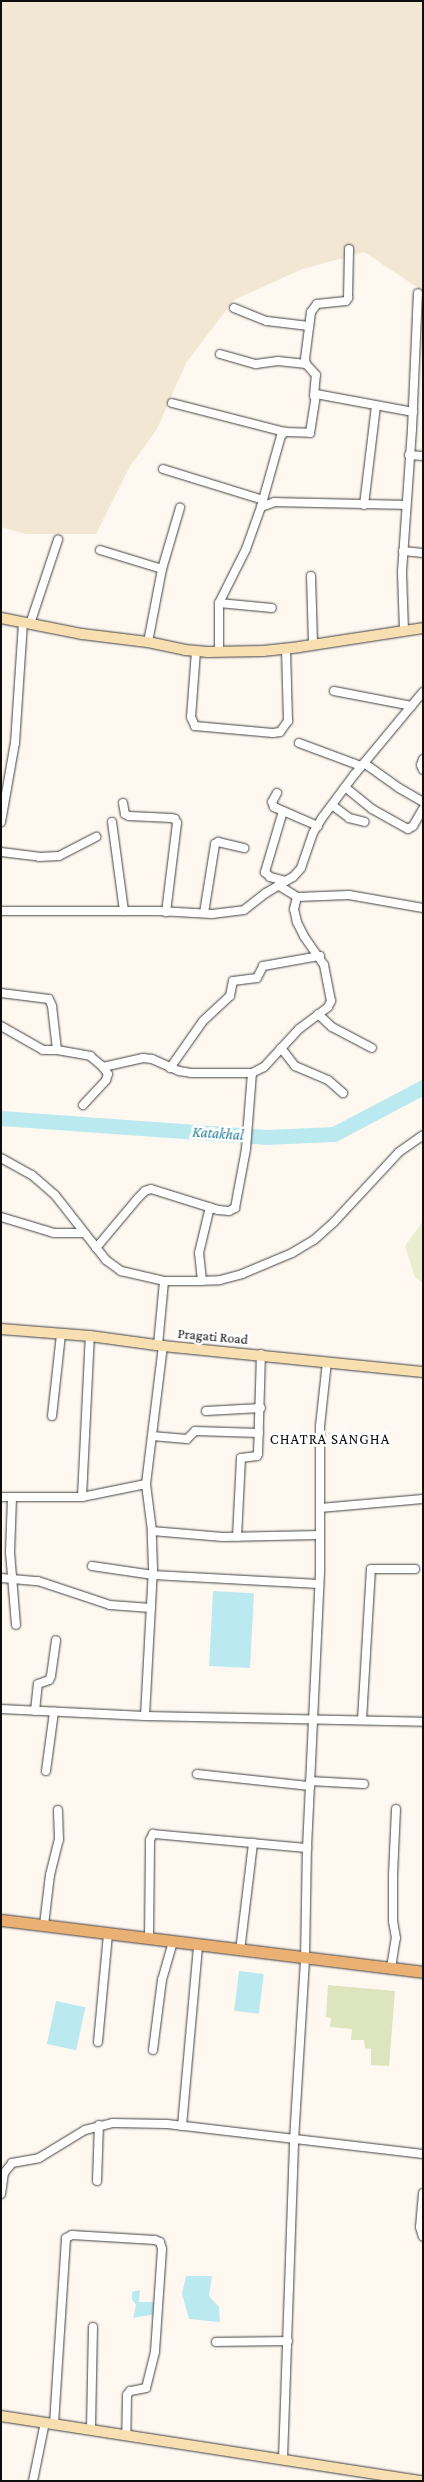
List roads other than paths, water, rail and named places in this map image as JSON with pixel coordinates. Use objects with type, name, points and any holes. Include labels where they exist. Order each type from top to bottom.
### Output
[{"type":"main road","points":[[1,1920],[305,1959],[423,1972]]},
{"type":"street","points":[[306,364],[311,312],[317,304],[346,301],[348,298],[349,249]]},
{"type":"street","points":[[404,630],[403,552],[413,412],[418,293]]},
{"type":"street","points":[[234,308],[267,321],[309,326]]},
{"type":"street","points":[[172,403],[285,432],[310,433],[316,375],[306,364],[278,361],[256,364],[220,354]]},
{"type":"street","points":[[414,365],[423,365]]},
{"type":"street","points":[[314,396],[320,394],[413,412]]},
{"type":"street","points":[[364,505],[376,406]]},
{"type":"street","points":[[219,651],[219,603],[246,549],[262,504],[281,436],[285,432]]},
{"type":"street","points":[[409,455],[423,456]]},
{"type":"street","points":[[163,469],[262,504],[275,502],[406,505]]},
{"type":"street","points":[[148,642],[162,569],[180,508]]},
{"type":"street","points":[[1,822],[15,743],[26,624],[58,540]]},
{"type":"street","points":[[100,550],[162,569]]},
{"type":"street","points":[[403,552],[423,553]]},
{"type":"street","points":[[311,576],[313,644]]},
{"type":"street","points":[[219,603],[272,608]]},
{"type":"street","points":[[1,618],[82,634],[148,642],[196,651],[286,648],[423,628]]},
{"type":"street","points":[[196,651],[191,718],[194,726],[273,733],[285,728],[288,721],[286,648]]},
{"type":"street","points":[[334,692],[412,706]]},
{"type":"street","points":[[1,911],[232,913],[244,910],[301,868],[308,845],[332,805],[363,764],[423,692]]},
{"type":"street","points":[[299,743],[363,764],[423,802]]},
{"type":"street","points":[[423,759],[423,770]]},
{"type":"street","points":[[345,787],[372,809],[408,829],[413,826],[423,809]]},
{"type":"street","points":[[277,793],[272,802],[274,807],[318,826]]},
{"type":"street","points":[[123,803],[125,814],[128,816],[171,818],[175,819],[177,823],[166,912]]},
{"type":"street","points":[[332,805],[349,818],[365,822]]},
{"type":"street","points":[[283,812],[265,872],[270,877],[286,880]]},
{"type":"street","points":[[112,822],[124,911]]},
{"type":"street","points":[[1,852],[39,857],[59,856],[96,837]]},
{"type":"street","points":[[204,913],[215,844],[218,842],[244,848]]},
{"type":"street","points":[[278,885],[297,897],[349,895],[423,908]]},
{"type":"street","points":[[103,1067],[143,1058],[152,1059],[170,1068],[191,1073],[252,1073],[264,1067],[299,1029],[328,1007],[331,1001],[324,965],[320,956],[304,936],[296,922],[294,909],[297,897]]},
{"type":"street","points":[[170,1068],[203,1021],[230,996],[233,981],[257,978],[263,966],[320,956]]},
{"type":"street","points":[[1,993],[49,999],[52,1006],[57,1050]]},
{"type":"street","points":[[318,1014],[332,1027],[372,1048]]},
{"type":"street","points":[[1,1026],[43,1050],[57,1050],[90,1056],[103,1067],[108,1074],[106,1080],[83,1105]]},
{"type":"street","points":[[281,1048],[295,1066],[328,1080],[342,1094]]},
{"type":"street","points":[[96,1248],[145,1191],[157,1189],[210,1208],[229,1211],[235,1208],[246,1149],[252,1073]]},
{"type":"street","points":[[1,1158],[32,1175],[56,1196],[106,1260],[121,1271],[164,1281],[220,1280],[268,1264],[314,1240],[334,1222],[399,1152],[423,1134]]},
{"type":"street","points":[[202,1281],[199,1253],[210,1208]]},
{"type":"street","points":[[1,1217],[54,1233],[84,1233]]},
{"type":"street","points":[[144,1716],[153,1574],[152,1531],[146,1484],[152,1436],[164,1281]]},
{"type":"street","name":"Pragati Road","points":[[1,1329],[90,1336],[423,1372]]},
{"type":"street","points":[[52,1416],[61,1334]]},
{"type":"street","points":[[82,1497],[90,1336]]},
{"type":"street","points":[[237,1537],[241,1458],[257,1456],[261,1408],[261,1354]]},
{"type":"street","points":[[283,2459],[294,2140],[305,1959],[307,1848],[319,1584],[320,1426],[327,1362]]},
{"type":"street","points":[[206,1410],[261,1408]]},
{"type":"street","points":[[152,1436],[187,1439],[195,1431],[260,1433]]},
{"type":"street","points":[[1,1497],[82,1497],[146,1484]]},
{"type":"street","points":[[12,1498],[10,1536],[16,1625]]},
{"type":"street","points":[[320,1508],[423,1498]]},
{"type":"street","points":[[152,1531],[237,1537],[320,1534]]},
{"type":"street","points":[[92,1566],[153,1574],[319,1584]]},
{"type":"street","points":[[362,1720],[371,1569],[415,1569]]},
{"type":"street","points":[[1,1578],[46,1584],[110,1606],[151,1608]]},
{"type":"street","points":[[35,1711],[38,1684],[49,1680],[51,1676],[56,1640]]},
{"type":"street","points":[[1,1709],[144,1716],[423,1722]]},
{"type":"street","points":[[46,1771],[54,1712]]},
{"type":"street","points":[[197,1774],[310,1783],[364,1784]]},
{"type":"street","points":[[391,1968],[396,1938],[393,1920],[396,1809]]},
{"type":"street","points":[[44,1926],[50,1875],[59,1840],[58,1810]]},
{"type":"street","points":[[149,1939],[150,1840],[152,1835],[156,1833],[307,1848]]},
{"type":"street","points":[[240,1950],[253,1843]]},
{"type":"street","points":[[98,2042],[108,1934]]},
{"type":"street","points":[[153,2050],[162,1980],[173,1942]]},
{"type":"street","points":[[182,2126],[198,1945]]},
{"type":"street","points":[[1,2194],[4,2173],[12,2163],[39,2158],[73,2136],[99,2125],[142,2122],[423,2154]]},
{"type":"street","points":[[97,2181],[99,2125]]},
{"type":"street","points":[[423,2193],[420,2227],[423,2237]]},
{"type":"street","points":[[33,2481],[49,2423],[66,2238],[72,2235],[155,2240],[160,2242],[162,2249],[156,2352],[146,2388],[130,2391],[127,2395],[126,2434]]},
{"type":"street","points":[[91,2429],[93,2327]]},
{"type":"street","points":[[216,2342],[288,2341]]},
{"type":"street","points":[[1,2416],[283,2459],[367,2476],[423,2480]]},
{"type":"water","points":[[213,1591],[254,1593],[250,1668],[209,1666]]},
{"type":"water","points":[[239,1971],[264,1974],[259,2014],[234,2011]]},
{"type":"water","points":[[56,2001],[85,2007],[76,2050],[47,2044]]},
{"type":"water","points":[[186,2276],[212,2276],[209,2296],[219,2307],[220,2322],[189,2319],[182,2294]]},
{"type":"water","points":[[140,2290],[139,2302],[154,2302],[155,2314],[133,2318],[136,2305],[132,2299],[132,2292]]},
{"type":"waterway","name":"Katakhal","points":[[1,1118],[266,1137],[334,1134],[423,1087]]},
{"type":"district","name":"CHATRA SANGHA","points":[[330,1440]]}]
